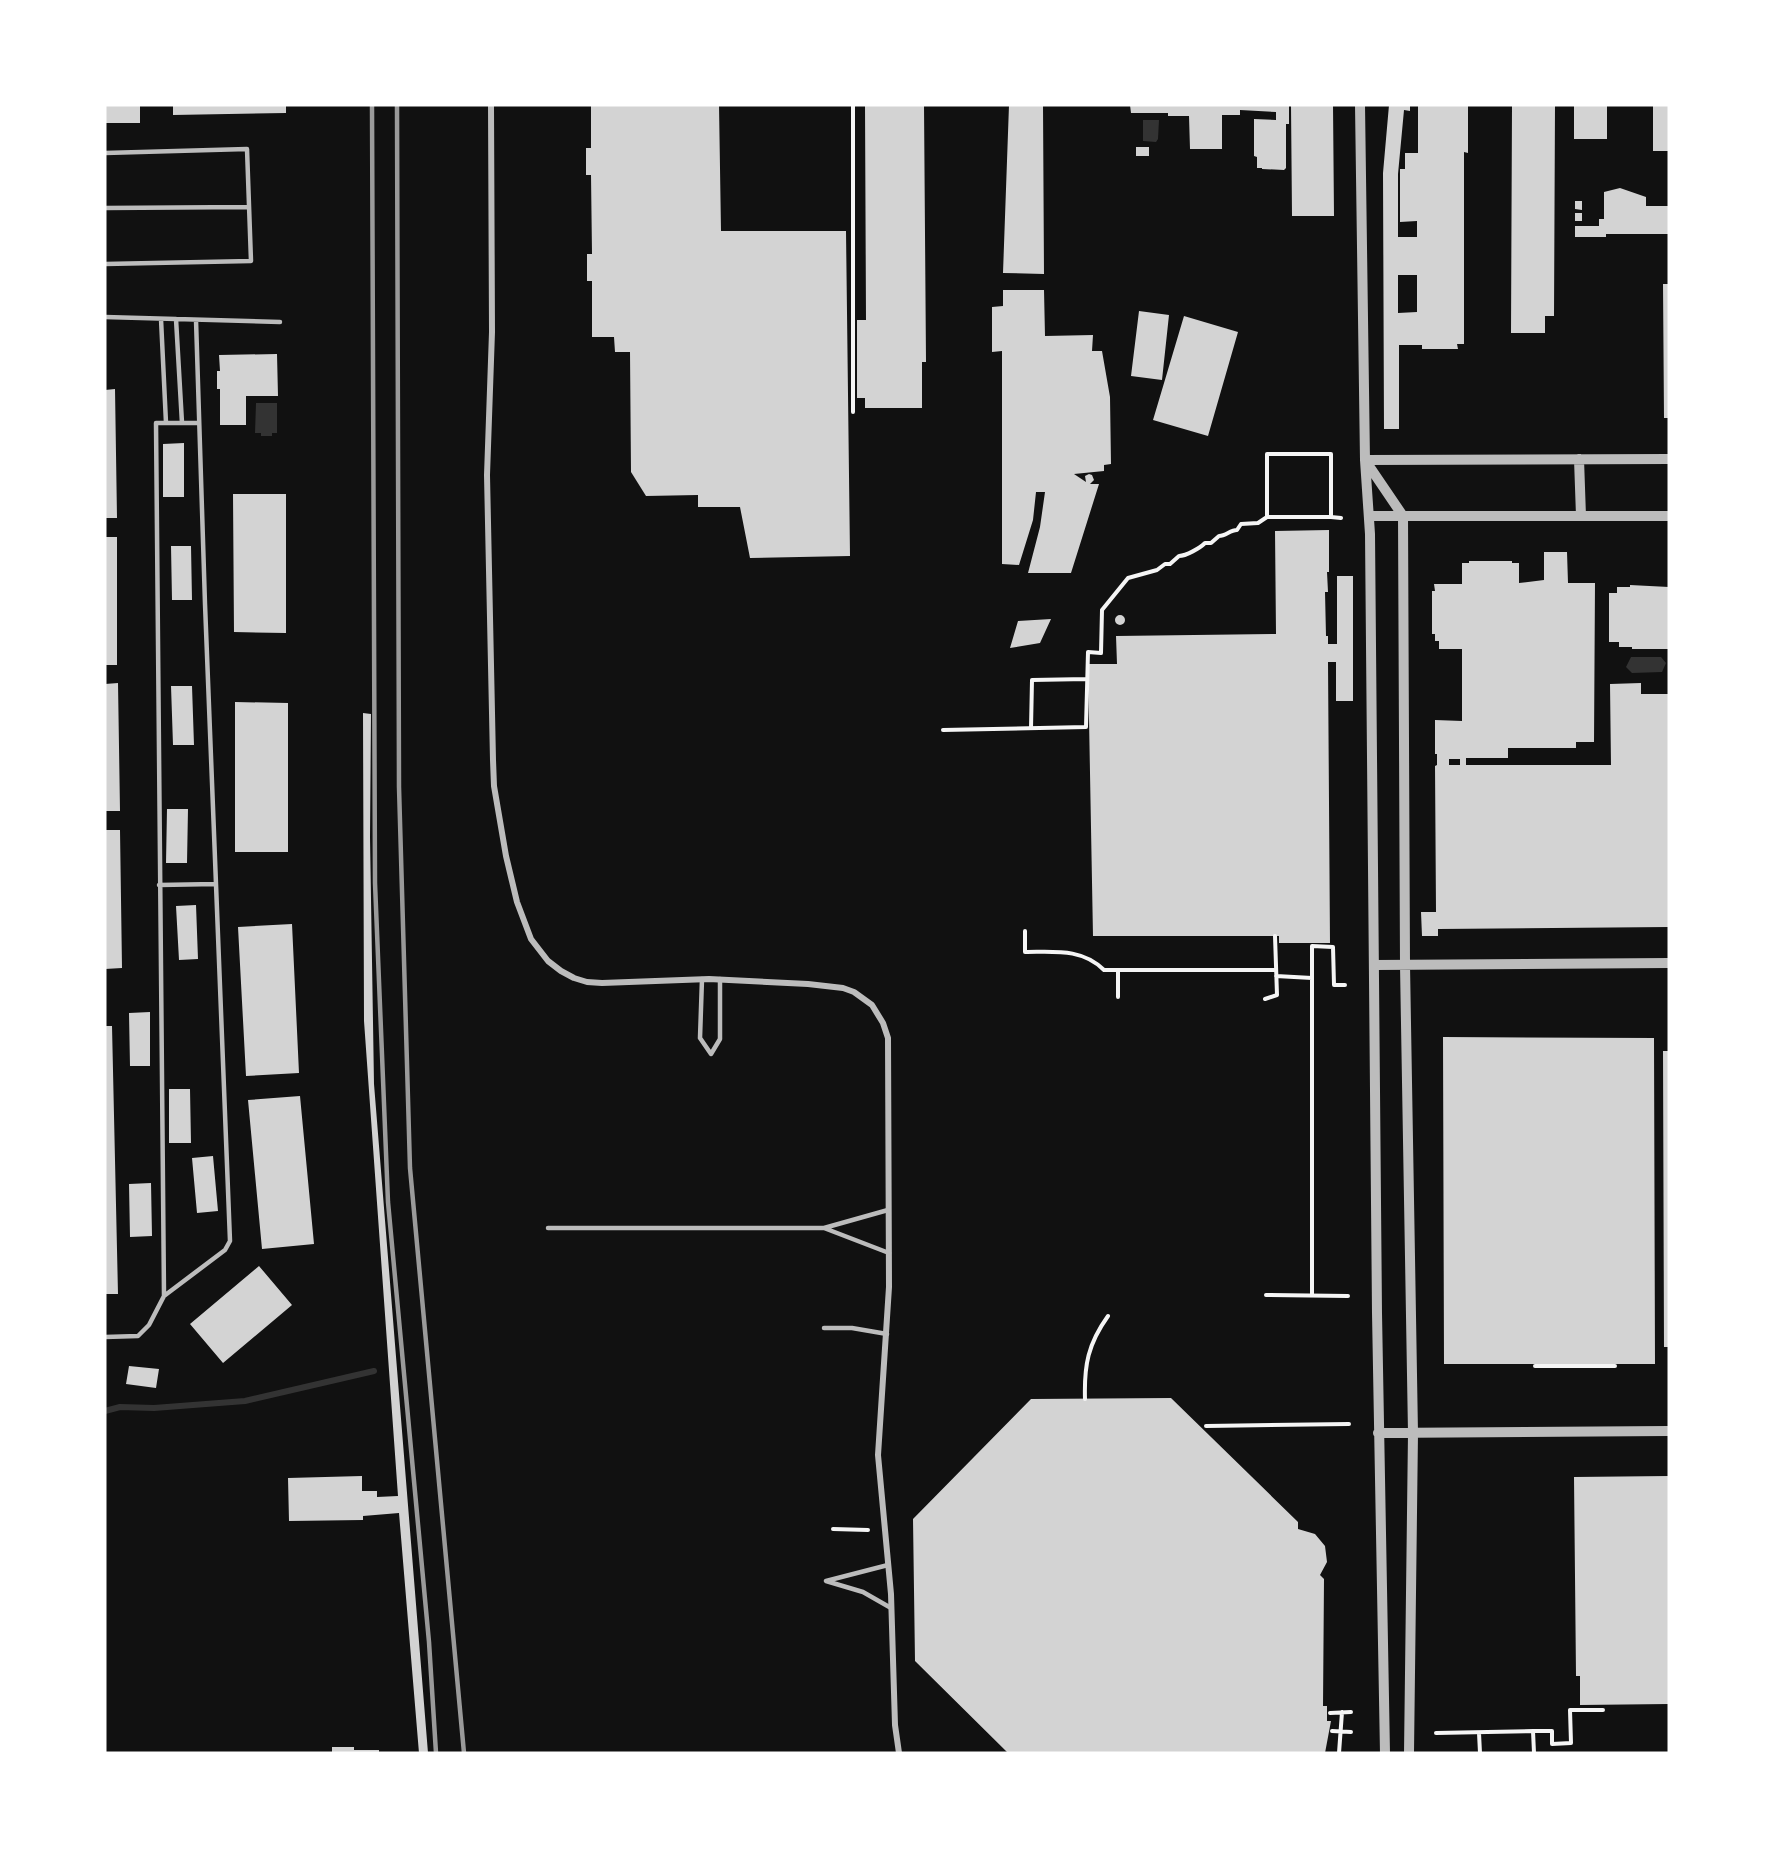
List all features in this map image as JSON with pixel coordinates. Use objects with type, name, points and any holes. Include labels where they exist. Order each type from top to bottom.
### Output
[{"type":"street","points":[[491,105],[492,332],[487,475],[493,760],[506,856],[517,902],[538,950],[561,971],[574,978],[602,983],[720,979],[843,988],[854,992],[872,1005],[883,1023],[888,1038],[889,1253],[887,1334],[878,1455],[888,1565],[895,1725],[899,1753]]},
{"type":"street","points":[[1360,105],[1365,460],[1369,516],[1378,1433],[1385,1753]]},
{"type":"street","points":[[1579,459],[1581,516]]},
{"type":"street","points":[[1365,460],[1669,459]]},
{"type":"street","points":[[1365,460],[1402,516],[1405,964],[1413,1432],[1409,1753]]},
{"type":"street","points":[[1369,516],[1669,516]]},
{"type":"street","points":[[1375,965],[1669,963]]},
{"type":"street","points":[[1378,1433],[1669,1431]]},
{"type":"lane","points":[[105,153],[247,149],[251,261],[105,264]]},
{"type":"lane","points":[[105,208],[249,207]]},
{"type":"lane","points":[[106,318],[280,322]]},
{"type":"lane","points":[[161,319],[166,423]]},
{"type":"lane","points":[[176,319],[182,423]]},
{"type":"lane","points":[[105,1337],[138,1336],[148,1325],[164,1296],[225,1250],[230,1241],[196,320]]},
{"type":"lane","points":[[164,1296],[156,423],[199,423]]},
{"type":"lane","points":[[159,885],[216,884]]},
{"type":"lane","points":[[702,979],[700,1038],[711,1054],[720,1039],[720,979]]},
{"type":"lane","points":[[548,1228],[824,1228],[888,1210]]},
{"type":"lane","points":[[824,1228],[889,1253]]},
{"type":"lane","points":[[824,1328],[852,1328],[887,1334]]},
{"type":"lane","points":[[888,1565],[826,1581],[863,1592],[891,1608]]},
{"type":"path","points":[[852,412],[853,105]]},
{"type":"path","points":[[1267,517],[1268,454],[1331,454],[1330,517]]},
{"type":"path","points":[[943,730],[1086,728],[1088,652],[1101,653],[1102,610],[1128,578],[1170,564],[1179,556],[1197,550],[1232,530],[1237,530],[1241,524],[1258,523],[1267,517],[1341,518]]},
{"type":"path","points":[[1031,728],[1032,680],[1087,679]]},
{"type":"path","points":[[1025,931],[1025,952],[1074,953],[1093,960],[1104,970],[1276,970]]},
{"type":"path","points":[[1265,999],[1277,995],[1275,936]]},
{"type":"path","points":[[1312,1295],[1312,946],[1333,947],[1334,985],[1345,985]]},
{"type":"path","points":[[1118,970],[1118,997]]},
{"type":"path","points":[[1276,976],[1312,978]]},
{"type":"path","points":[[1266,1295],[1348,1296]]},
{"type":"path","points":[[1085,1399],[1084,1371],[1097,1332],[1108,1316]]},
{"type":"path","points":[[1535,1366],[1615,1366]]},
{"type":"path","points":[[1206,1426],[1349,1425]]},
{"type":"path","points":[[833,1528],[868,1530]]},
{"type":"path","points":[[1436,1733],[1552,1731],[1552,1744],[1571,1743],[1570,1710],[1603,1710]]},
{"type":"path","points":[[1339,1753],[1342,1712]]},
{"type":"path","points":[[1330,1713],[1351,1712]]},
{"type":"path","points":[[1332,1731],[1351,1732]]},
{"type":"path","points":[[1533,1731],[1534,1753]]},
{"type":"path","points":[[1479,1732],[1480,1753]]},
{"type":"shaded area","points":[[1143,120],[1159,120],[1156,142],[1143,141]]},
{"type":"shaded area","points":[[256,403],[277,403],[277,433],[272,433],[272,436],[261,436],[261,433],[255,433]]},
{"type":"shaded area","points":[[1631,657],[1661,657],[1666,663],[1662,672],[1632,673],[1626,667]]},
{"type":"building","points":[[105,105],[140,105],[140,123],[105,123]]},
{"type":"building","points":[[173,105],[286,105],[286,113],[173,115]]},
{"type":"building","points":[[591,105],[719,105],[721,231],[846,231],[850,556],[750,558],[740,507],[698,507],[698,495],[646,496],[631,472],[630,352],[615,352],[614,337],[592,337],[592,281],[587,281],[587,254],[592,254],[591,175],[586,175],[586,148],[591,148]]},
{"type":"building","points":[[865,105],[924,105],[926,362],[922,362],[922,408],[865,408],[865,398],[857,398],[857,320],[866,320]]},
{"type":"building","points":[[1009,105],[1043,105],[1044,274],[1003,273]]},
{"type":"building","points":[[1130,105],[1289,105],[1289,124],[1286,124],[1286,168],[1284,170],[1257,168],[1257,157],[1254,156],[1254,119],[1276,120],[1276,112],[1240,110],[1240,115],[1222,115],[1222,149],[1190,149],[1189,116],[1168,116],[1168,113],[1131,113]]},
{"type":"building","points":[[1291,105],[1333,105],[1334,216],[1292,216]]},
{"type":"building","points":[[1389,105],[1410,105],[1410,111],[1404,110],[1398,174],[1398,237],[1417,237],[1417,221],[1400,222],[1400,169],[1405,169],[1405,153],[1418,153],[1418,105],[1468,105],[1468,153],[1464,152],[1464,344],[1457,344],[1458,349],[1422,349],[1422,345],[1399,345],[1399,429],[1384,429],[1383,173]],"holes":[[[1398,275],[1417,275],[1417,312],[1398,313]]]},
{"type":"building","points":[[1512,105],[1555,105],[1554,316],[1545,316],[1545,333],[1511,333]]},
{"type":"building","points":[[1574,105],[1607,105],[1607,139],[1574,139]]},
{"type":"building","points":[[1653,105],[1669,105],[1669,151],[1653,151]]},
{"type":"building","points":[[1136,147],[1149,147],[1149,156],[1136,156]]},
{"type":"building","points":[[1620,188],[1646,197],[1646,206],[1669,206],[1669,234],[1606,234],[1606,237],[1575,237],[1575,226],[1599,226],[1599,219],[1604,219],[1604,192]]},
{"type":"building","points":[[1575,201],[1582,201],[1582,210],[1575,209]]},
{"type":"building","points":[[1575,213],[1582,213],[1582,221],[1575,221]]},
{"type":"building","points":[[1663,284],[1669,284],[1669,418],[1664,418]]},
{"type":"building","points":[[1003,290],[1044,290],[1045,336],[1093,335],[1092,351],[1102,351],[1110,397],[1111,464],[1104,465],[1104,471],[1074,474],[1086,482],[1085,476],[1092,475],[1094,480],[1090,484],[1099,484],[1071,573],[1028,573],[1040,527],[1045,492],[1036,492],[1033,520],[1019,565],[1002,564],[1002,351],[992,352],[992,307],[1003,306]]},
{"type":"building","points":[[1139,311],[1169,315],[1162,380],[1131,376]]},
{"type":"building","points":[[1184,316],[1238,332],[1208,436],[1153,420]]},
{"type":"building","points":[[277,354],[278,396],[246,396],[246,425],[220,425],[220,389],[217,389],[217,371],[220,371],[219,355]]},
{"type":"building","points":[[115,389],[117,518],[105,518],[105,390]]},
{"type":"building","points":[[184,443],[184,497],[163,497],[163,444]]},
{"type":"building","points":[[233,494],[286,494],[286,633],[234,632]]},
{"type":"building","points":[[1329,530],[1328,592],[1325,592],[1328,644],[1337,644],[1337,576],[1353,576],[1353,701],[1336,701],[1336,662],[1328,662],[1330,943],[1279,943],[1279,936],[1093,936],[1088,664],[1117,664],[1116,636],[1276,634],[1275,531]]},
{"type":"building","points":[[105,537],[117,537],[117,665],[105,665]]},
{"type":"building","points":[[171,546],[191,546],[192,600],[172,600]]},
{"type":"building","points":[[1544,552],[1567,552],[1568,583],[1595,583],[1594,742],[1576,742],[1576,748],[1508,748],[1508,758],[1466,758],[1466,765],[1611,765],[1610,684],[1641,683],[1641,694],[1669,694],[1669,927],[1438,929],[1438,936],[1422,936],[1421,912],[1436,912],[1435,766],[1437,765],[1437,754],[1435,754],[1435,720],[1462,721],[1462,649],[1439,649],[1439,641],[1435,641],[1435,634],[1432,634],[1434,584],[1462,584],[1462,563],[1469,563],[1469,561],[1512,561],[1512,563],[1519,563],[1519,583],[1544,580]],"holes":[[[1449,759],[1460,759],[1460,765],[1449,765]]]},
{"type":"building","points":[[1630,585],[1669,587],[1669,649],[1632,649],[1632,647],[1619,647],[1619,642],[1609,642],[1609,593],[1617,593],[1617,587],[1630,587]]},
{"type":"building","points":[[1120,615],[1124,616],[1124,624],[1120,625],[1116,624],[1115,620],[1116,616]]},
{"type":"building","points":[[1051,619],[1040,643],[1010,648],[1018,621]]},
{"type":"building","points":[[118,683],[120,811],[105,811],[105,684]]},
{"type":"building","points":[[171,686],[192,686],[194,745],[173,745]]},
{"type":"building","points":[[235,702],[288,703],[288,852],[235,852]]},
{"type":"building","points":[[363,713],[371,714],[370,837],[374,1084],[428,1753],[419,1753],[399,1513],[363,1516],[363,1520],[289,1521],[288,1478],[362,1476],[362,1491],[377,1491],[377,1497],[398,1496],[364,1021]]},
{"type":"building","points":[[167,809],[188,809],[187,863],[166,863]]},
{"type":"building","points":[[105,830],[120,830],[122,968],[105,969]]},
{"type":"building","points":[[196,905],[198,959],[179,960],[176,906]]},
{"type":"building","points":[[292,924],[299,1073],[246,1076],[238,927]]},
{"type":"building","points":[[150,1012],[150,1066],[130,1066],[129,1013]]},
{"type":"building","points":[[105,1026],[112,1026],[118,1294],[105,1294]]},
{"type":"building","points":[[1443,1037],[1654,1038],[1655,1364],[1444,1364]]},
{"type":"building","points":[[1663,1051],[1669,1051],[1669,1347],[1664,1347]]},
{"type":"building","points":[[169,1089],[190,1089],[191,1143],[169,1143]]},
{"type":"building","points":[[300,1096],[314,1244],[262,1249],[248,1100]]},
{"type":"building","points":[[213,1156],[218,1211],[197,1213],[192,1158]]},
{"type":"building","points":[[151,1183],[152,1236],[130,1237],[129,1184]]},
{"type":"building","points":[[259,1266],[292,1305],[223,1363],[190,1324]]},
{"type":"building","points":[[129,1366],[159,1369],[156,1388],[126,1384]]},
{"type":"building","points":[[1171,1398],[1298,1522],[1298,1529],[1315,1534],[1325,1546],[1327,1562],[1320,1575],[1324,1579],[1323,1706],[1327,1706],[1327,1721],[1331,1721],[1325,1753],[1008,1753],[915,1661],[913,1519],[1031,1399]]},
{"type":"building","points":[[1669,1476],[1669,1704],[1580,1705],[1580,1676],[1576,1676],[1574,1477]]},
{"type":"building","points":[[332,1747],[379,1750],[379,1753],[332,1753]]},
{"type":"waterway","points":[[105,1411],[120,1407],[154,1408],[245,1401],[374,1371]]},
{"type":"railway","points":[[372,105],[375,883],[388,1202],[429,1642],[436,1753]]},
{"type":"railway","points":[[397,105],[399,787],[410,1168],[464,1753]]}]
